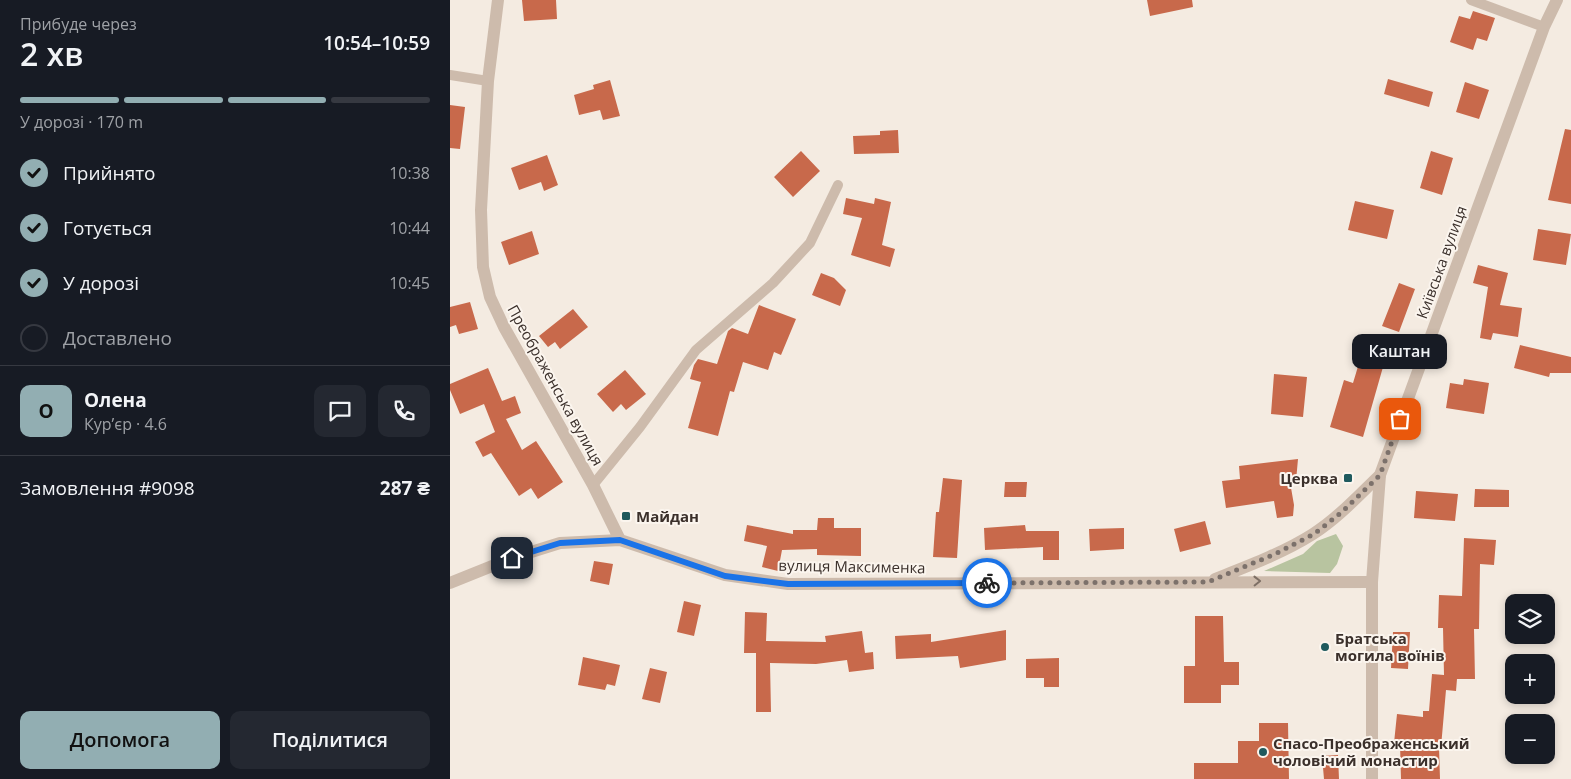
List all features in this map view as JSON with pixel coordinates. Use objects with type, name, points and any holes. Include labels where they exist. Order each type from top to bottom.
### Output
[{"type":"street","name":"Преображенська вулиця","points":[[498,0],[488,81],[481,210],[484,267],[490,297],[504,327],[593,485],[620,540]]},
{"type":"street","name":"Київська вулиця","points":[[1372,779],[1372,582],[1380,475],[1544,27],[1556,0]]},
{"type":"street","points":[[1208,582],[1275,554],[1314,534],[1342,512],[1380,475]]},
{"type":"street","name":"вулиця Максименка","points":[[450,583],[512,558],[560,543],[620,540],[725,576],[788,584],[1372,582]]},
{"type":"lane","points":[[1471,0],[1544,27]]},
{"type":"lane","points":[[450,74],[488,81]]},
{"type":"lane","points":[[593,485],[640,428],[696,350],[773,283],[810,242],[838,185]]},
{"type":"green space","points":[[1336,534],[1343,546],[1337,564],[1330,573],[1264,571],[1303,554],[1317,541]]},
{"type":"building","points":[[522,0],[556,0],[557,19],[524,21]]},
{"type":"building","points":[[1147,0],[1192,0],[1193,7],[1150,16]]},
{"type":"building","points":[[1473,11],[1495,18],[1487,41],[1477,38],[1473,50],[1450,42],[1459,16],[1470,19]]},
{"type":"building","points":[[1388,79],[1433,92],[1429,107],[1384,94]]},
{"type":"building","points":[[610,80],[620,116],[603,120],[600,110],[579,115],[574,95],[594,89],[593,85]]},
{"type":"building","points":[[1465,82],[1489,90],[1479,119],[1456,112]]},
{"type":"building","points":[[450,105],[465,107],[460,149],[450,148]]},
{"type":"building","points":[[1565,129],[1571,130],[1571,204],[1548,200]]},
{"type":"building","points":[[898,130],[899,153],[854,154],[853,136],[880,135],[880,131]]},
{"type":"building","points":[[801,151],[820,171],[793,197],[774,177]]},
{"type":"building","points":[[1431,151],[1453,158],[1442,195],[1420,188]]},
{"type":"building","points":[[547,155],[558,185],[544,191],[541,182],[519,190],[511,168]]},
{"type":"building","points":[[846,198],[874,204],[875,198],[891,202],[882,245],[895,249],[890,267],[851,255],[862,218],[843,214]]},
{"type":"building","points":[[1355,201],[1394,210],[1387,239],[1348,230]]},
{"type":"building","points":[[1538,229],[1571,234],[1566,265],[1533,260]]},
{"type":"building","points":[[532,231],[539,254],[509,265],[501,242]]},
{"type":"building","points":[[1478,265],[1508,273],[1500,305],[1522,308],[1518,337],[1493,333],[1491,340],[1480,338],[1488,287],[1473,283]]},
{"type":"building","points":[[821,273],[834,278],[846,290],[840,306],[812,295]]},
{"type":"building","points":[[1399,283],[1415,289],[1399,332],[1382,326]]},
{"type":"building","points":[[470,302],[478,329],[459,334],[456,325],[450,327],[450,307]]},
{"type":"building","points":[[759,305],[796,319],[781,355],[774,352],[768,370],[743,362],[734,392],[730,391],[718,436],[688,428],[701,382],[690,379],[694,365],[698,359],[717,364],[728,331],[732,328],[748,334]]},
{"type":"building","points":[[573,309],[588,327],[560,349],[555,342],[548,347],[539,336]]},
{"type":"building","points":[[1366,340],[1389,346],[1363,437],[1330,427],[1344,380],[1353,383]]},
{"type":"building","points":[[1520,345],[1571,357],[1571,373],[1550,373],[1549,377],[1514,368]]},
{"type":"building","points":[[488,368],[502,401],[515,396],[521,413],[506,419],[522,450],[536,441],[563,482],[538,499],[531,488],[519,496],[491,453],[483,457],[475,442],[495,432],[484,404],[460,414],[450,390],[450,384]]},
{"type":"building","points":[[625,370],[646,394],[626,410],[621,404],[613,412],[597,394]]},
{"type":"building","points":[[1274,374],[1307,377],[1303,417],[1271,414]]},
{"type":"building","points":[[1464,379],[1489,383],[1484,414],[1446,408],[1450,383],[1463,385]]},
{"type":"building","points":[[1298,459],[1296,481],[1290,482],[1294,505],[1293,516],[1277,518],[1274,501],[1226,508],[1222,481],[1240,479],[1239,466]]},
{"type":"building","points":[[943,478],[962,480],[957,558],[933,557],[936,512],[939,512]]},
{"type":"building","points":[[1005,482],[1027,482],[1026,497],[1004,497]]},
{"type":"building","points":[[1475,489],[1509,490],[1509,507],[1474,507]]},
{"type":"building","points":[[1416,491],[1458,494],[1455,521],[1414,518]]},
{"type":"building","points":[[818,518],[834,518],[834,528],[861,528],[861,556],[817,555],[817,549],[782,550],[778,571],[762,567],[767,546],[744,541],[747,525],[793,534],[793,530],[817,530]]},
{"type":"building","points":[[1205,521],[1211,544],[1180,552],[1174,529]]},
{"type":"building","points":[[1025,525],[1026,531],[1059,531],[1059,560],[1043,560],[1043,547],[985,550],[984,528]]},
{"type":"building","points":[[1124,528],[1124,549],[1090,551],[1089,529]]},
{"type":"building","points":[[1464,538],[1496,540],[1494,565],[1480,564],[1479,629],[1474,629],[1475,679],[1457,679],[1456,691],[1446,690],[1441,747],[1439,747],[1440,779],[1401,779],[1400,744],[1394,743],[1397,714],[1423,717],[1423,711],[1429,711],[1432,674],[1444,675],[1443,628],[1438,628],[1439,595],[1462,596]]},
{"type":"building","points":[[594,561],[613,564],[609,585],[590,581]]},
{"type":"building","points":[[684,601],[701,605],[694,636],[677,632]]},
{"type":"building","points":[[745,612],[767,613],[766,641],[826,642],[825,636],[862,631],[865,653],[873,652],[874,669],[849,672],[847,660],[816,664],[770,663],[771,712],[756,712],[756,653],[744,653]]},
{"type":"building","points":[[1195,616],[1223,616],[1224,662],[1239,662],[1239,685],[1221,685],[1221,703],[1184,703],[1184,666],[1195,666]]},
{"type":"building","points":[[1006,630],[1006,660],[960,668],[958,656],[896,659],[895,636],[931,634],[931,642]]},
{"type":"building","points":[[1393,632],[1410,632],[1408,669],[1391,668]]},
{"type":"building","points":[[583,657],[620,665],[615,686],[607,684],[605,690],[578,685]]},
{"type":"building","points":[[1059,658],[1059,687],[1044,687],[1044,678],[1026,678],[1026,659]]},
{"type":"building","points":[[650,668],[667,672],[660,703],[642,699]]},
{"type":"building","name":"Спасо-Преображенський чоловічий монастир","points":[[1259,723],[1288,723],[1289,779],[1194,779],[1194,763],[1238,763],[1238,741],[1259,741]]},
{"type":"building","points":[[1338,755],[1339,779],[1324,779],[1322,756]]},
{"type":"way so far","points":[[987,583],[1208,582],[1275,554],[1314,534],[1342,512],[1380,475],[1400,419]]},
{"type":"place","name":"Каштан","points":[[1400,419]]},
{"type":"place","name":"Церква","points":[[1348,478]]},
{"type":"place","name":"Майдан","points":[[626,516]]},
{"type":"place","name":"Братська могила воїнів","points":[[1325,647]]},
{"type":"place","name":"Спасо-Преображенський чоловічий монастир","points":[[1263,752]]},
{"type":"route","points":[[512,558],[560,543],[620,540],[725,576],[788,584],[987,583]]}]
